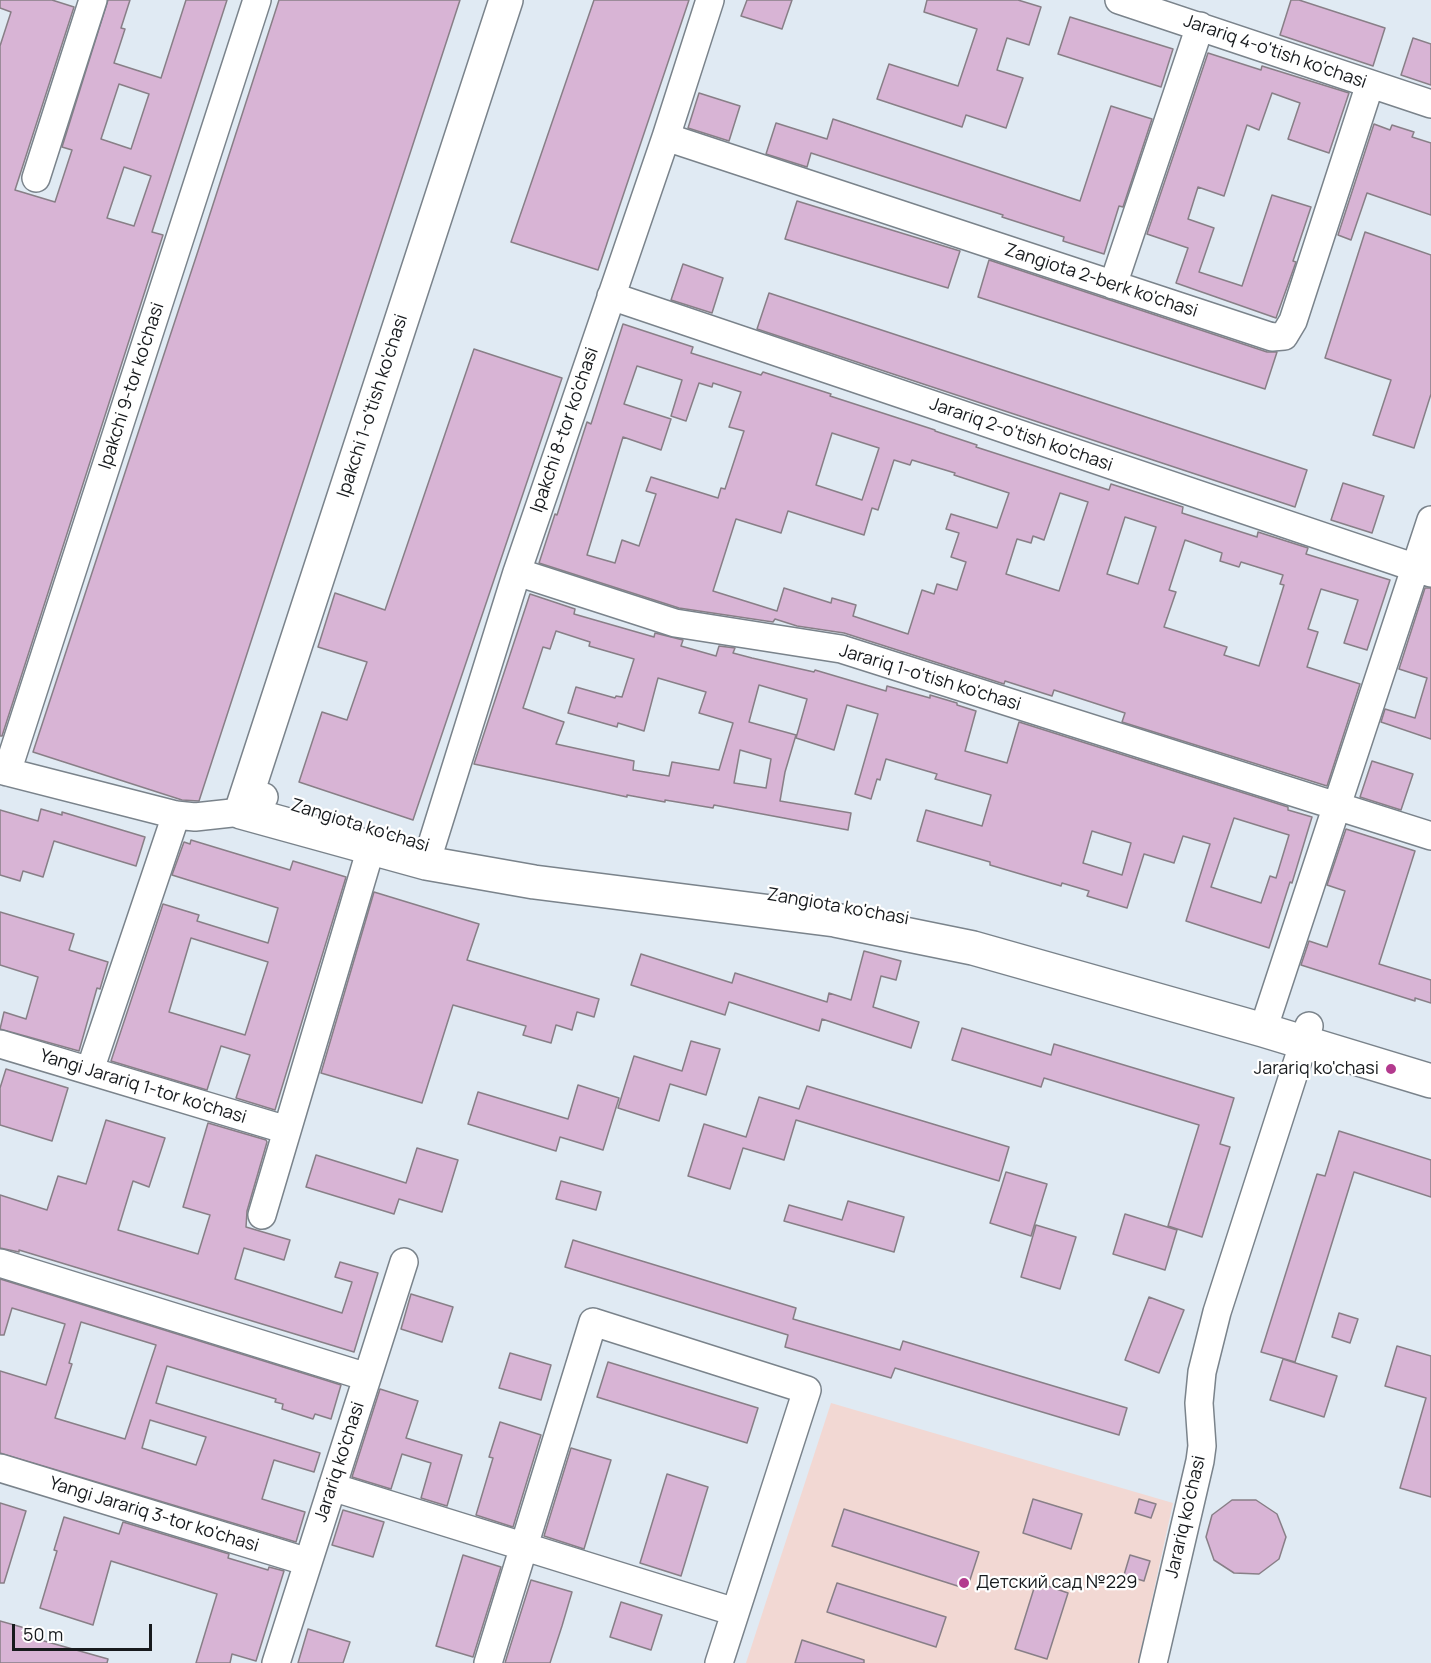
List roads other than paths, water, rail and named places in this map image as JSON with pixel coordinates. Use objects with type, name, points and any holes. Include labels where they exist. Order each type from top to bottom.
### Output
[{"type":"main road","name":"Ipakchi 1-o'tish ko'chasi","points":[[252,805],[506,0]]},
{"type":"main road","name":"Ipakchi 1-o'tish ko'chasi","points":[[252,805],[523,0]]},
{"type":"main road","name":"Zangiota ko'chasi","points":[[252,805],[371,848],[538,865],[841,905],[976,932],[1306,1034],[1431,1081]]},
{"type":"main road","name":"Zangiota ko'chasi","points":[[252,805],[429,855]]},
{"type":"main road","name":"Zangiota ko'chasi","points":[[1306,1034],[1431,1062]]},
{"type":"street","points":[[36,178],[93,0]]},
{"type":"street","name":"Ipakchi 9-tor ko'chasi","points":[[3,771],[257,0]]},
{"type":"street","name":"Ipakchi 8-tor ko'chasi","points":[[429,855],[517,572],[710,0]]},
{"type":"street","name":"Jarariq 4-o'tish ko'chasi","points":[[1119,0],[1431,104]]},
{"type":"street","points":[[1113,285],[1200,26]]},
{"type":"street","name":"Zangiota 2-berk ko'chasi","points":[[666,136],[1272,337],[1284,336],[1293,321],[1370,84]]},
{"type":"street","name":"Jarariq 2-o'tish ko'chasi","points":[[611,296],[1423,570]]},
{"type":"street","points":[[1266,1022],[1338,806],[1423,570],[1431,520]]},
{"type":"street","name":"Jarariq 1-o'tish ko'chasi","points":[[517,572],[675,623],[841,649],[1431,836]]},
{"type":"street","name":"Zangiota ko'chasi","points":[[3,771],[176,815],[195,817],[252,805]]},
{"type":"street","points":[[90,1070],[176,815]]},
{"type":"street","points":[[262,1215],[371,848]]},
{"type":"street","name":"Jarariq ko'chasi","points":[[1153,1663],[1200,1461],[1202,1446],[1199,1403],[1202,1372],[1217,1312],[1306,1034]]},
{"type":"street","name":"Yangi Jarariq 1-tor ko'chasi","points":[[0,1044],[287,1130]]},
{"type":"street","name":"Jarariq ko'chasi","points":[[278,1661],[404,1262]]},
{"type":"street","points":[[0,1263],[367,1377]]},
{"type":"street","points":[[488,1663],[593,1322],[807,1390],[719,1663]]},
{"type":"street","name":"Yangi Jarariq 3-tor ko'chasi","points":[[0,1468],[308,1562]]},
{"type":"street","points":[[332,1487],[735,1612]]},
{"type":"place","name":"Jarariq ko'chasi","points":[[1391,1069]]},
{"type":"place","name":"Детский сад №229","points":[[964,1583]]}]
